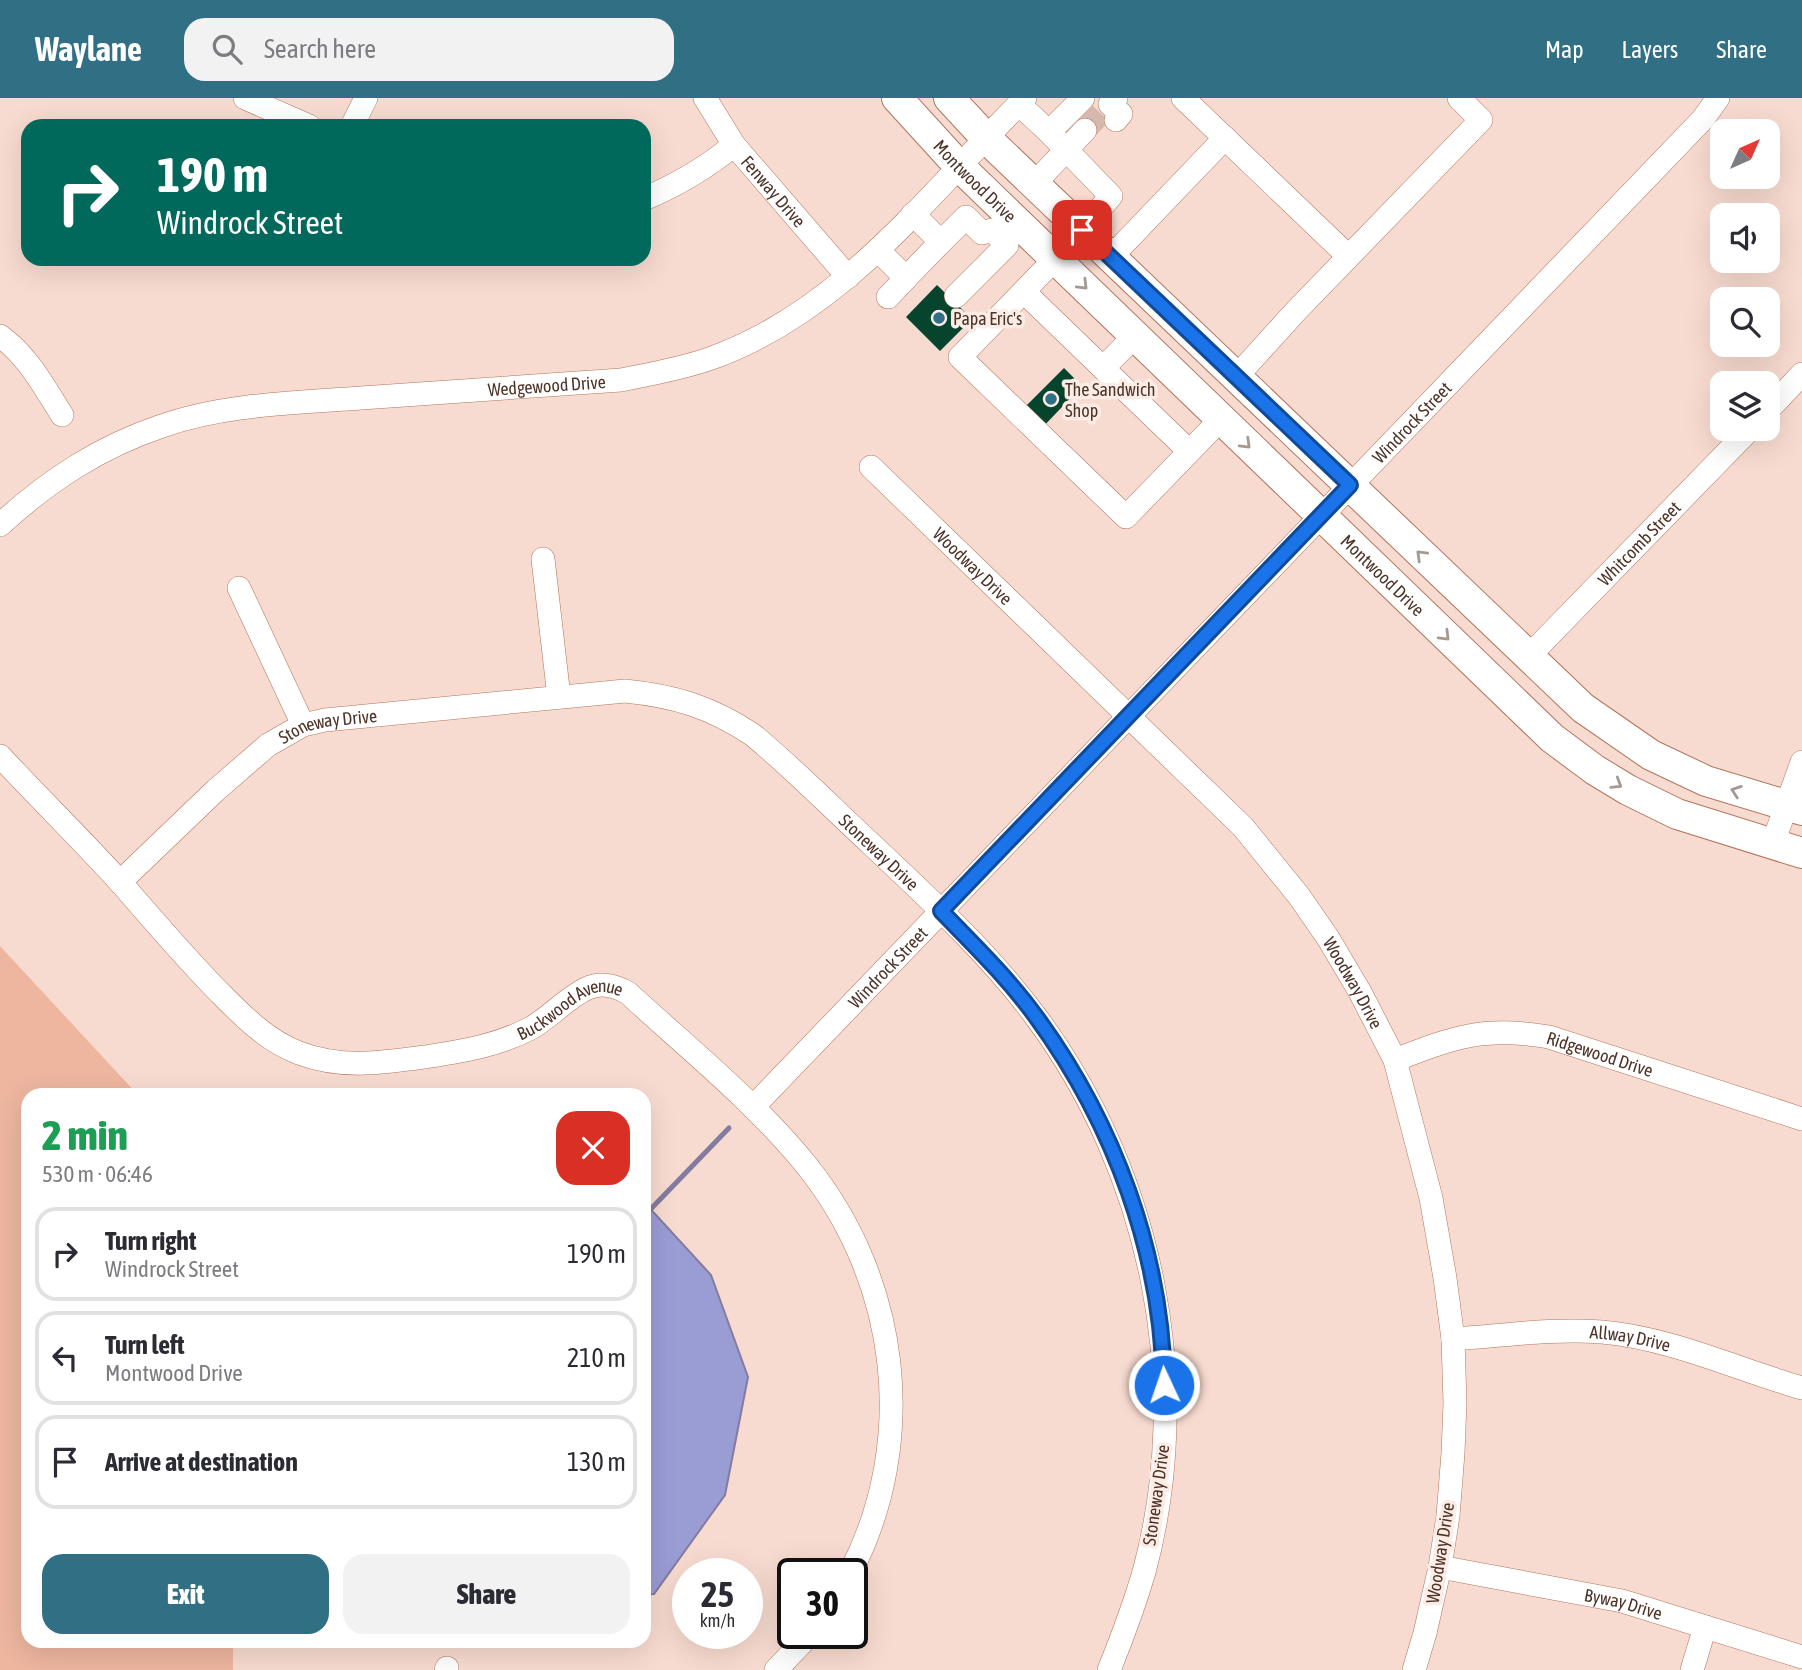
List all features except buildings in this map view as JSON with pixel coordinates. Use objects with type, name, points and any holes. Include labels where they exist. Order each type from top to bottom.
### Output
[{"type":"main road","name":"Montwood Drive","points":[[897,98],[959,166],[1015,236],[1056,258],[1542,729],[1595,770],[1677,814],[1802,853]]},
{"type":"main road","name":"Montwood Drive","points":[[949,98],[987,139],[1583,708],[1651,755],[1706,781],[1749,796],[1794,807]]},
{"type":"main road","points":[[1144,345],[1182,324]]},
{"type":"street","points":[[244,98],[293,119]]},
{"type":"street","points":[[356,119],[366,98]]},
{"type":"street","name":"Fenway Drive","points":[[705,98],[734,145],[848,277]]},
{"type":"street","points":[[1049,132],[1083,98]]},
{"type":"street","points":[[1183,98],[1348,256]]},
{"type":"street","points":[[1237,376],[1348,256],[1481,120],[1460,98]]},
{"type":"street","name":"Windrock Street","points":[[753,1107],[1703,120],[1718,98]]},
{"type":"street","points":[[1022,101],[1111,196],[1082,230]]},
{"type":"street","name":"Wedgewood Drive","points":[[0,525],[82,449],[219,412],[316,401],[621,380],[666,372],[710,358],[759,337],[793,318],[848,277],[878,250],[1022,101]]},
{"type":"street","points":[[1034,184],[1072,156],[1090,135]]},
{"type":"street","points":[[1111,257],[1225,138]]},
{"type":"street","points":[[651,197],[712,164],[734,145]]},
{"type":"street","points":[[913,214],[941,242]]},
{"type":"street","points":[[888,297],[965,217],[982,233],[992,230],[1015,236],[956,296]]},
{"type":"street","points":[[878,250],[905,278]]},
{"type":"street","points":[[1056,258],[960,357],[1126,517],[1221,419]]},
{"type":"street","points":[[1024,292],[1189,451]]},
{"type":"street","points":[[0,336],[13,346],[33,369],[62,415]]},
{"type":"street","points":[[1103,368],[1144,345]]},
{"type":"street","points":[[1780,397],[1802,374]]},
{"type":"street","name":"Whitcomb Street","points":[[1528,657],[1738,441]]},
{"type":"street","name":"Woodway Drive","points":[[871,467],[1242,827],[1299,896],[1328,938],[1395,1060],[1431,1198],[1452,1339],[1454,1453],[1440,1567],[1414,1670]]},
{"type":"street","points":[[543,559],[559,697]]},
{"type":"street","points":[[239,588],[303,725]]},
{"type":"street","name":"Stoneway Drive","points":[[120,882],[216,790],[268,745],[303,725],[326,720],[625,691],[656,694],[698,705],[732,720],[766,745],[941,911],[1000,971],[1037,1017],[1074,1074],[1094,1108],[1118,1162],[1151,1271],[1164,1363],[1165,1428],[1161,1484],[1144,1572],[1109,1670]]},
{"type":"street","name":"Buckwood Avenue","points":[[0,757],[120,882],[174,946],[250,1023],[273,1040],[299,1053],[321,1060],[378,1064],[474,1050],[505,1040],[534,1026],[587,988],[607,985],[628,993],[753,1107],[806,1166],[835,1205],[856,1242],[878,1301],[892,1385],[891,1430],[887,1464],[875,1516],[857,1558]]},
{"type":"street","points":[[1773,843],[1794,807],[1802,762]]},
{"type":"street","name":"Ridgewood Drive","points":[[1395,1060],[1452,1038],[1498,1032],[1528,1033],[1549,1037],[1802,1119]]},
{"type":"street","name":"Allway Drive","points":[[1452,1339],[1574,1331],[1602,1332],[1676,1346],[1802,1388]]},
{"type":"street","name":"Byway Drive","points":[[1440,1567],[1622,1601],[1802,1657]]},
{"type":"street","points":[[1692,1670],[1705,1627]]},
{"type":"street","points":[[776,1670],[796,1649]]},
{"type":"shaded area","points":[[0,946],[132,1088],[21,1088],[21,1648],[233,1648],[233,1670],[0,1670]]},
{"type":"water","points":[[651,1210],[711,1275],[748,1377],[725,1495],[680,1558],[672,1558],[672,1569],[654,1594],[651,1594]]},
{"type":"waterway","points":[[651,1209],[729,1128]]},
{"type":"tunnel","points":[[1085,130],[1105,109]]},
{"type":"place","name":"Papa Eric's","points":[[939,318]]},
{"type":"place","name":"The Sandwich Shop","points":[[1051,399]]},
{"type":"route","points":[[1082,230],[1350,485],[941,911],[1000,971],[1037,1017],[1094,1108],[1118,1162],[1151,1271],[1160,1326],[1164,1385]]}]
